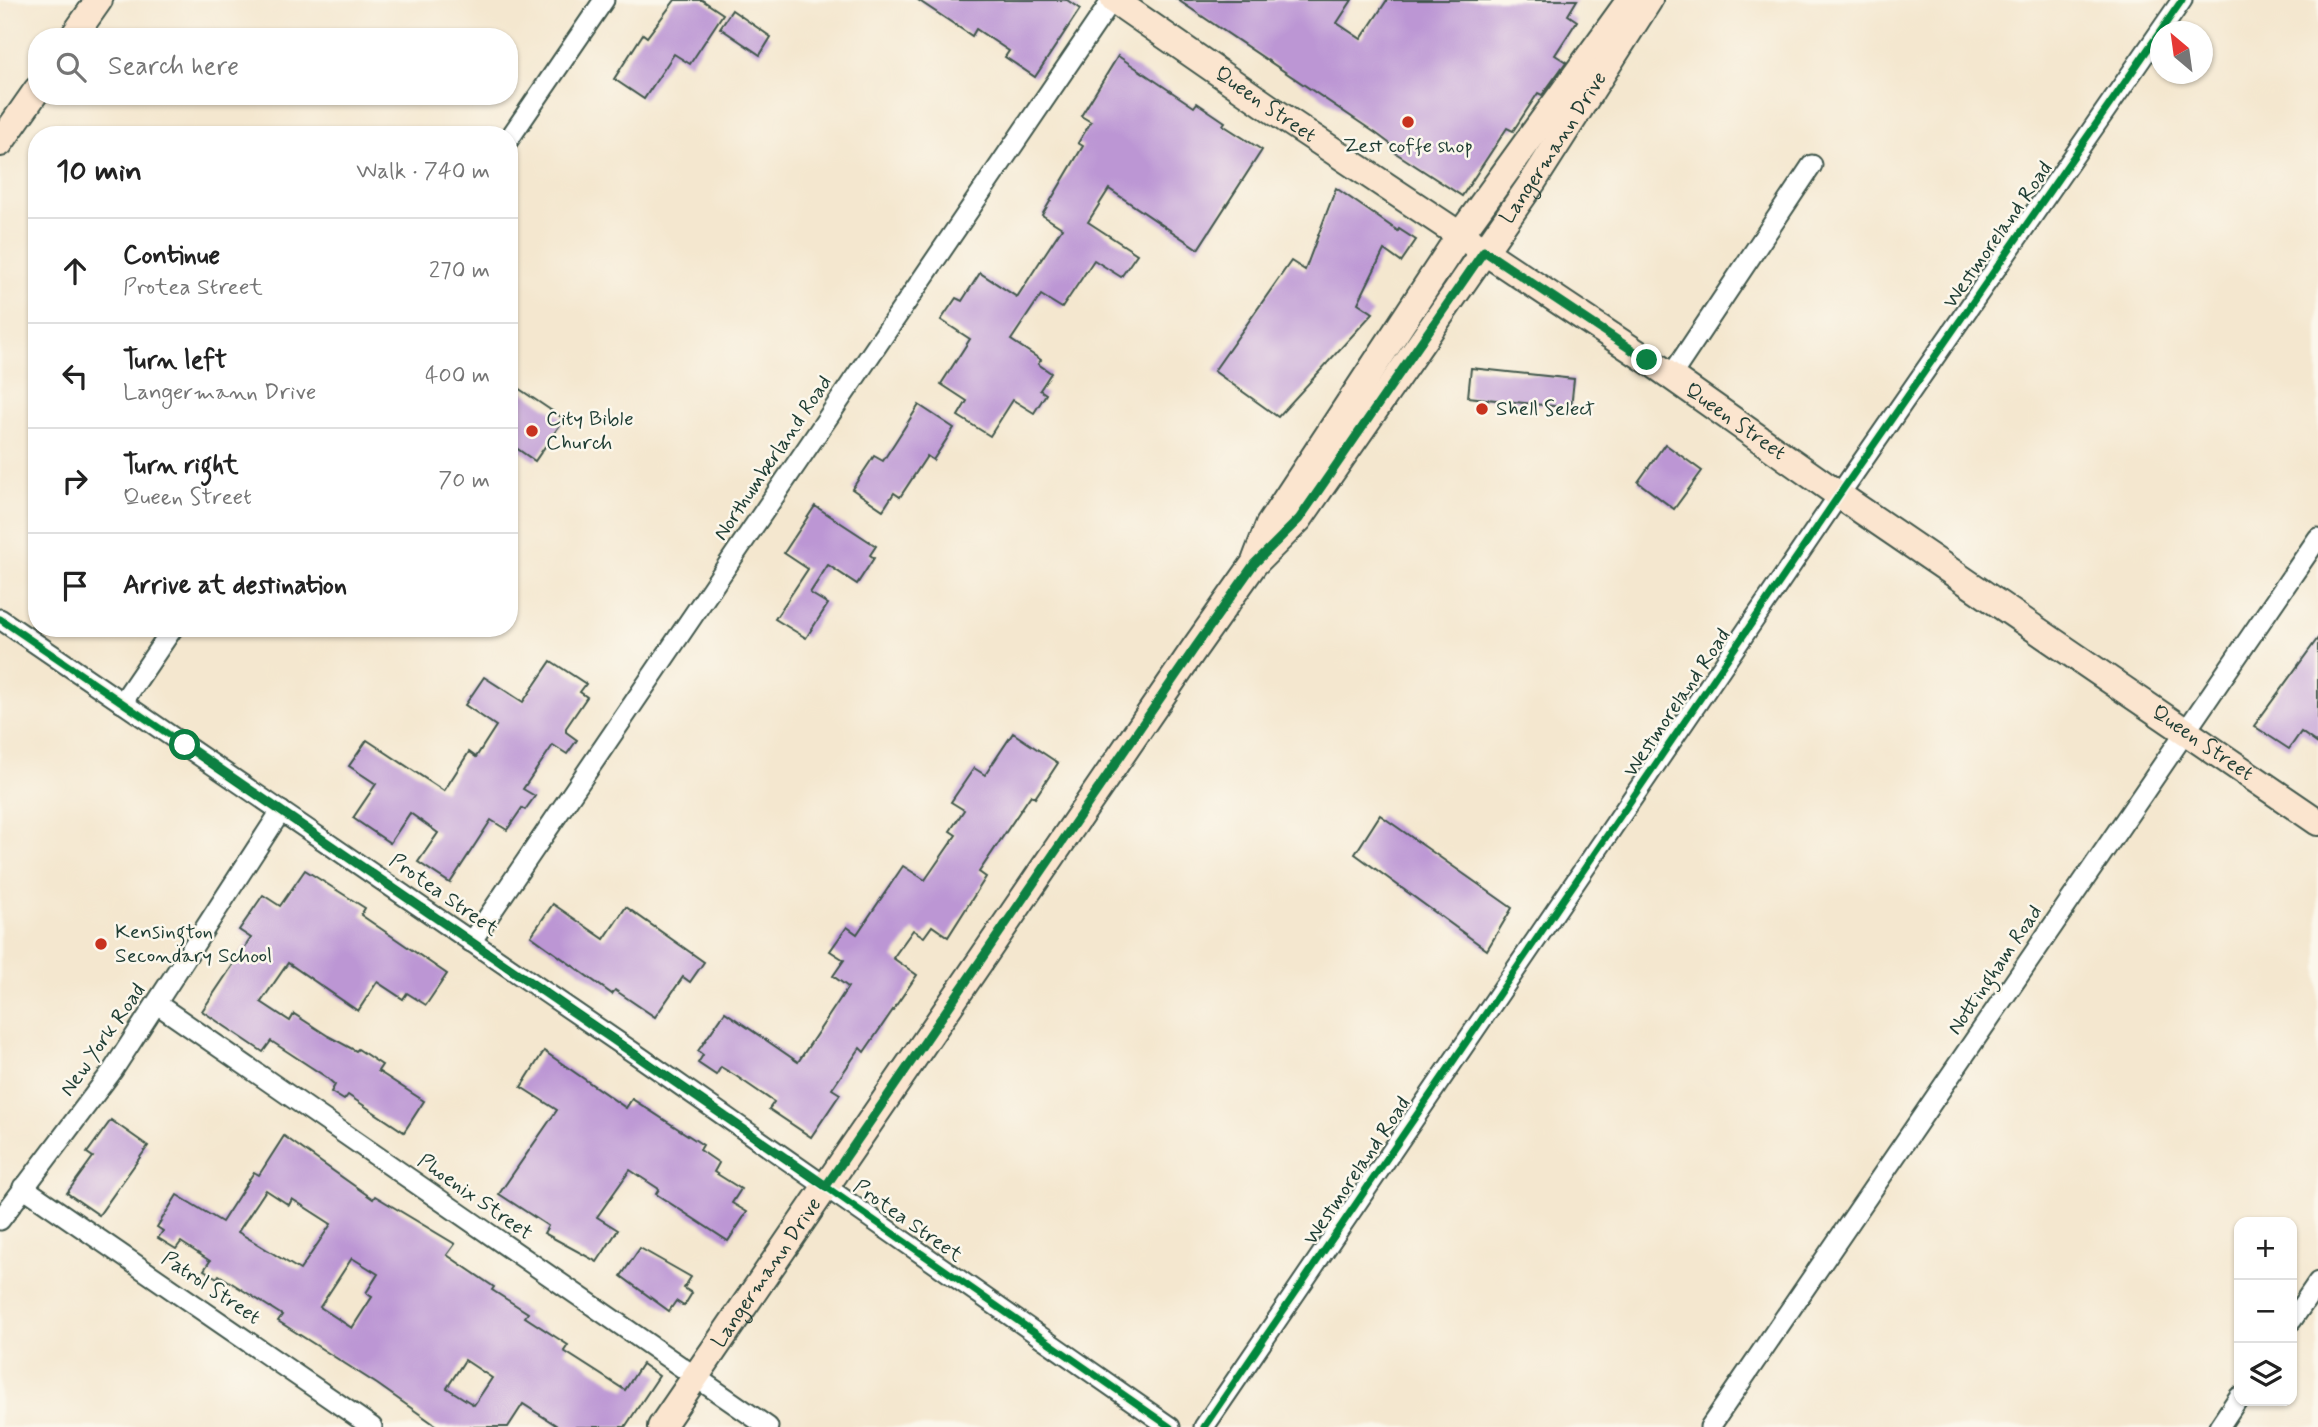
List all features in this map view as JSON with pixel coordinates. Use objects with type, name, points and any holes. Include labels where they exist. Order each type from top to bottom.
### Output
[{"type":"main road","points":[[79,28],[99,0]]},
{"type":"main road","name":"Queen Street","points":[[1113,0],[1671,376],[1839,495],[2318,822]]},
{"type":"main road","name":"Langermann Drive","points":[[1254,564],[1269,525],[1460,235],[1611,22],[1630,0]]},
{"type":"main road","name":"Langermann Drive","points":[[661,1427],[1254,564],[1299,519],[1534,180],[1649,0]]},
{"type":"main road","points":[[0,143],[28,103]]},
{"type":"street","points":[[518,126],[604,0]]},
{"type":"street","name":"Northumberland Road","points":[[471,942],[1113,0]]},
{"type":"street","name":"Westmoreland Road","points":[[1204,1427],[1839,495],[2182,0]]},
{"type":"street","points":[[1671,376],[1812,165]]},
{"type":"street","name":"Nottingham Road","points":[[1710,1427],[2318,538]]},
{"type":"street","name":"Protea Street","points":[[0,619],[826,1186],[1170,1427]]},
{"type":"street","points":[[122,703],[167,637]]},
{"type":"street","name":"New York Road","points":[[0,1220],[113,1070],[281,811]]},
{"type":"street","name":"Phoenix Street","points":[[157,1004],[768,1427]]},
{"type":"street","name":"Patrol Street","points":[[23,1187],[372,1427]]},
{"type":"street","points":[[2297,1313],[2318,1282]]},
{"type":"street","points":[[2219,1427],[2234,1404]]},
{"type":"building","points":[[675,0],[702,0],[723,14],[690,64],[674,54],[644,99],[614,79],[643,34],[647,37]]},
{"type":"building","points":[[918,0],[1067,0],[1080,9],[1035,77],[1005,57],[1009,51],[976,29],[972,36]]},
{"type":"building","points":[[1178,0],[1352,0],[1337,23],[1361,39],[1387,0],[1577,0],[1568,15],[1577,21],[1555,55],[1566,62],[1542,95],[1538,93],[1513,131],[1507,128],[1462,196],[1391,150],[1393,146],[1377,134]]},
{"type":"building","points":[[732,10],[771,37],[760,55],[720,28]]},
{"type":"building","points":[[1118,56],[1194,107],[1197,103],[1225,122],[1223,125],[1262,150],[1198,249],[1109,189],[1088,222],[1137,254],[1121,277],[1094,260],[1062,308],[1041,295],[1011,340],[1041,360],[1038,364],[1051,373],[1040,390],[1046,394],[1034,413],[1013,400],[990,436],[958,416],[967,401],[941,384],[970,339],[941,320],[956,298],[962,301],[980,273],[1017,297],[1062,228],[1042,215],[1083,146],[1078,143],[1091,122],[1081,116]]},
{"type":"building","points":[[1336,188],[1398,231],[1399,229],[1416,240],[1401,262],[1384,250],[1358,303],[1373,313],[1278,417],[1214,371],[1291,261],[1305,270]]},
{"type":"building","points":[[1471,368],[1574,379],[1571,408],[1468,397]]},
{"type":"building","name":"City Bible Church","points":[[518,388],[564,419],[535,461],[518,449]]},
{"type":"building","points":[[919,405],[954,428],[933,460],[927,456],[900,497],[894,493],[883,510],[852,489],[874,456],[883,461]]},
{"type":"building","points":[[1665,444],[1702,471],[1674,509],[1638,482]]},
{"type":"building","points":[[815,506],[876,546],[870,555],[874,558],[857,584],[828,565],[810,593],[828,604],[806,638],[775,619],[808,569],[784,553]]},
{"type":"building","points":[[2318,638],[2318,744],[2301,732],[2289,749],[2254,726]]},
{"type":"building","points":[[551,661],[586,684],[580,692],[587,697],[566,728],[566,732],[577,740],[567,754],[553,745],[523,789],[535,796],[525,810],[522,808],[507,830],[491,820],[450,883],[418,862],[438,833],[410,813],[390,843],[353,818],[376,784],[349,766],[367,740],[444,791],[469,752],[476,757],[496,726],[465,705],[484,677],[523,702]]},
{"type":"building","points":[[1013,733],[1058,763],[1035,798],[1031,795],[979,872],[986,877],[948,937],[932,926],[924,937],[913,930],[893,958],[917,975],[864,1052],[860,1048],[832,1089],[840,1094],[811,1137],[769,1109],[774,1102],[736,1076],[721,1067],[716,1075],[698,1063],[703,1055],[698,1051],[725,1012],[798,1062],[848,987],[833,976],[844,960],[830,951],[847,927],[857,934],[903,866],[925,880],[956,835],[950,831],[964,810],[951,802],[974,768],[985,775]]},
{"type":"building","points":[[1380,815],[1512,908],[1487,950],[1355,854]]},
{"type":"building","points":[[305,870],[365,908],[361,915],[447,974],[426,1005],[407,993],[403,999],[377,982],[358,1011],[288,963],[261,1002],[290,1021],[294,1014],[328,1036],[356,1051],[358,1049],[382,1065],[378,1071],[424,1101],[404,1132],[348,1095],[344,1100],[331,1092],[335,1085],[326,1077],[271,1041],[263,1052],[202,1011],[251,938],[239,930],[263,895],[280,906]]},
{"type":"building","points":[[553,904],[604,939],[626,907],[704,962],[690,982],[683,977],[655,1017],[615,990],[612,994],[531,936]]},
{"type":"building","points":[[544,1051],[626,1108],[632,1099],[703,1145],[700,1150],[719,1163],[714,1172],[741,1189],[732,1203],[747,1212],[728,1241],[656,1194],[659,1189],[630,1170],[597,1217],[618,1230],[597,1262],[544,1233],[548,1226],[499,1194],[557,1110],[521,1087]]},
{"type":"building","points":[[111,1120],[148,1146],[99,1215],[67,1193],[93,1157],[87,1153]]},
{"type":"building","points":[[284,1136],[373,1199],[375,1196],[455,1244],[447,1255],[494,1287],[492,1290],[528,1313],[525,1317],[568,1345],[564,1351],[625,1390],[642,1364],[659,1376],[625,1427],[559,1427],[523,1404],[508,1427],[438,1427],[377,1384],[278,1321],[282,1315],[219,1275],[217,1278],[204,1270],[210,1261],[181,1242],[176,1249],[158,1238],[163,1231],[157,1227],[177,1195],[222,1222],[254,1172],[259,1175]],"holes":[[[266,1190],[289,1205],[292,1199],[331,1224],[300,1270],[238,1232]],[[352,1258],[378,1274],[366,1293],[372,1297],[352,1328],[320,1307]],[[465,1360],[492,1378],[474,1405],[447,1388]]]},
{"type":"building","points":[[640,1248],[691,1277],[684,1288],[692,1293],[684,1306],[676,1301],[669,1311],[621,1276]]},
{"type":"cycle path","points":[[1204,1427],[1839,495],[2182,0]]},
{"type":"cycle path","points":[[0,619],[640,1057],[1170,1427]]},
{"type":"place","name":"Zest coffe shop","points":[[1408,122]]},
{"type":"place","name":"Shell Select","points":[[1482,409]]},
{"type":"place","name":"City Bible Church","points":[[532,431]]},
{"type":"place","name":"Kensington Secondary School","points":[[101,944]]},
{"type":"route","points":[[185,745],[826,1186],[1194,649],[1254,564],[1285,536],[1299,519],[1484,251],[1647,360]]}]
